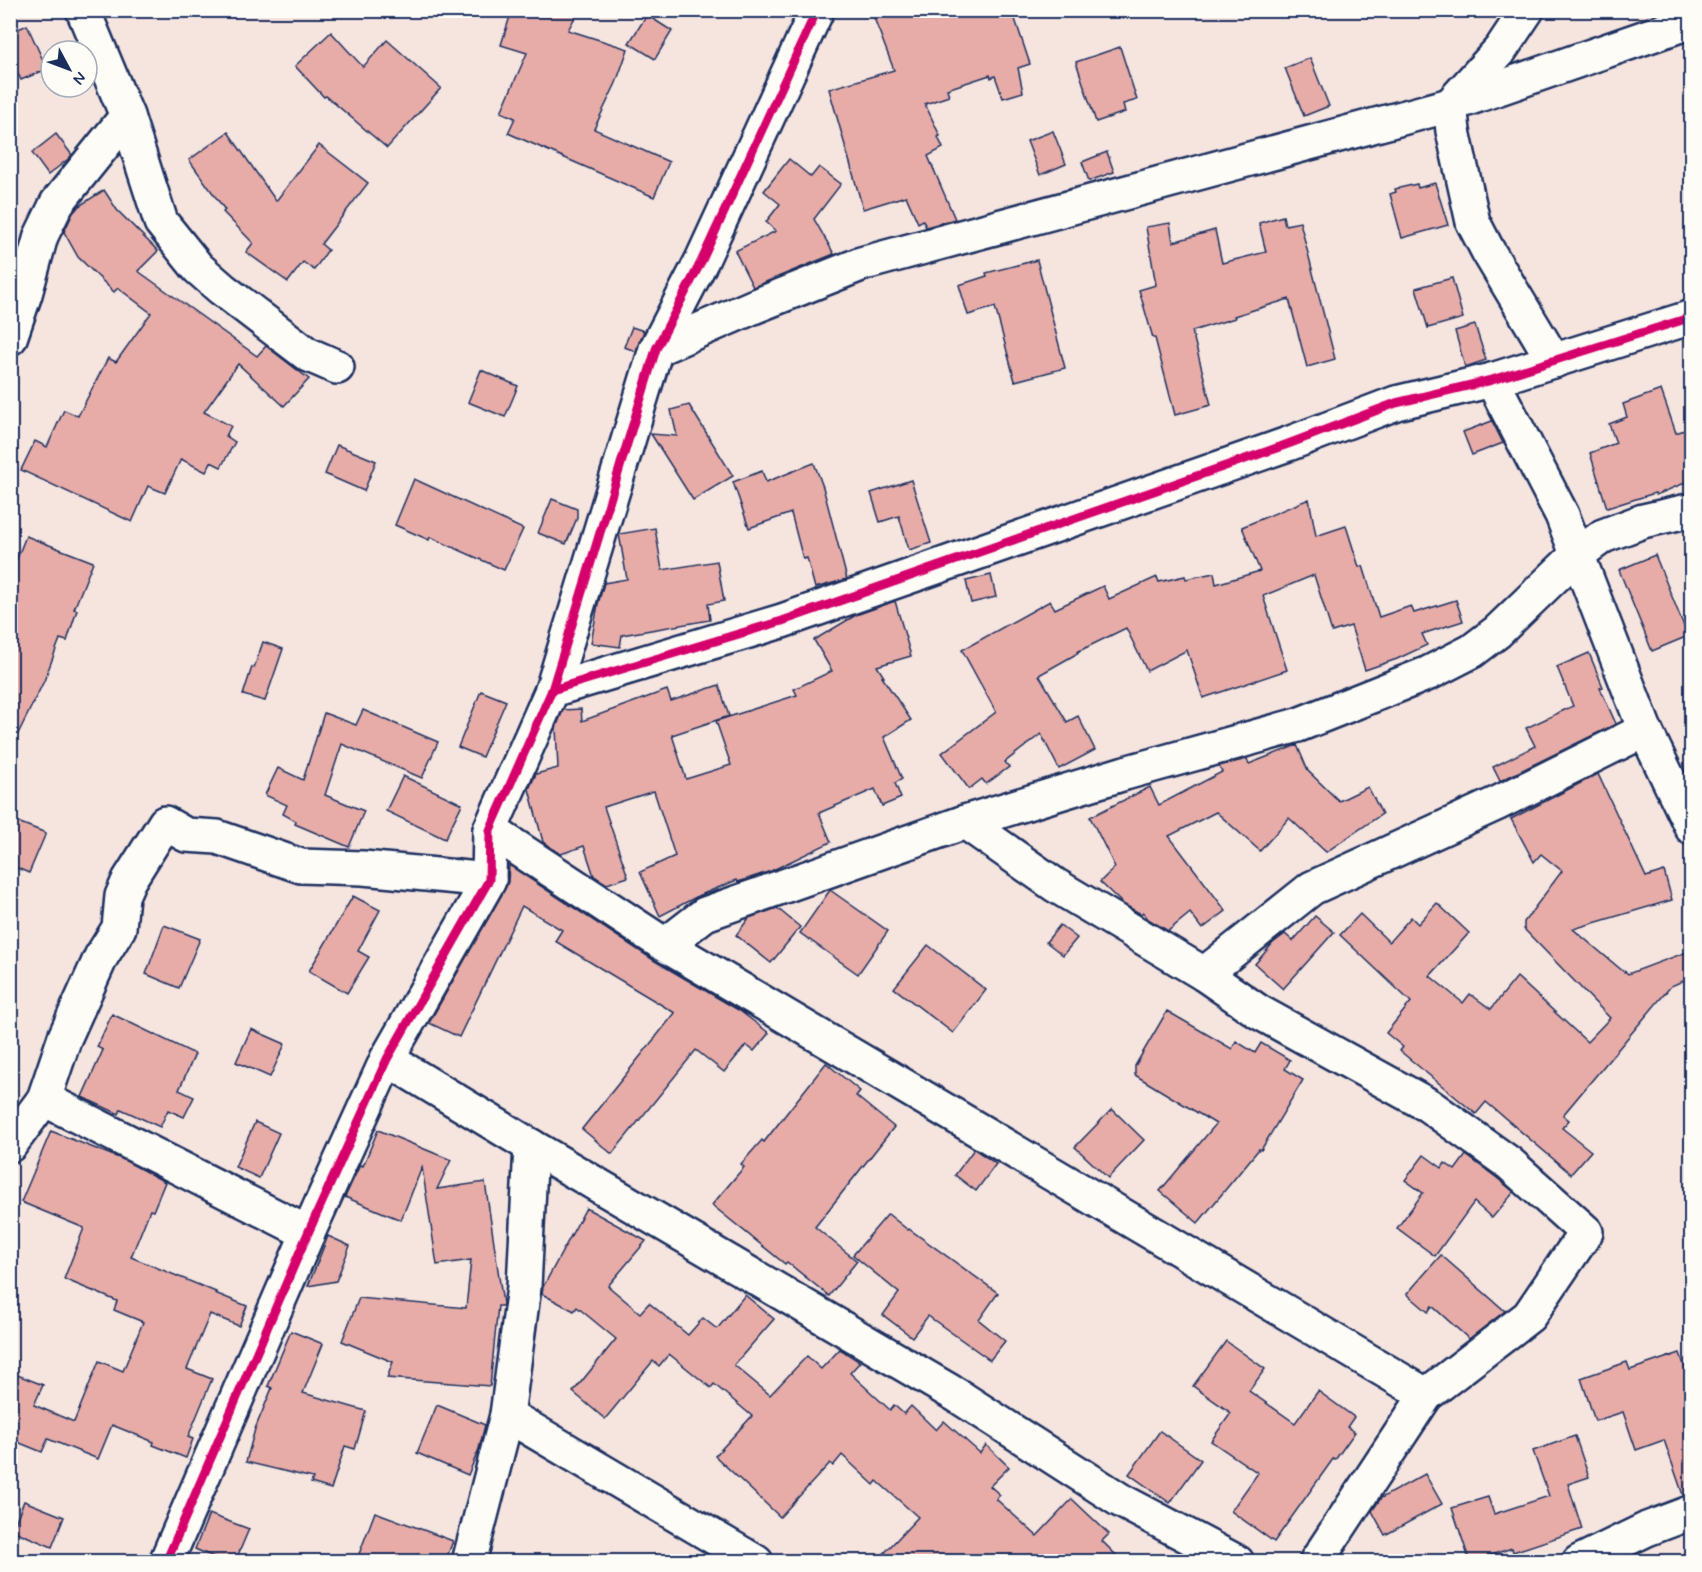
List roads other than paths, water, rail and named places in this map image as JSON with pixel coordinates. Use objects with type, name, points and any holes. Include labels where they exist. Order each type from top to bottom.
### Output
[{"type":"street","points":[[83,10],[127,116],[161,222],[198,268],[222,289],[307,354],[337,368]]},
{"type":"street","points":[[166,1562],[308,1233],[387,1059],[489,880],[490,830],[552,690],[656,349],[702,260],[817,10]]},
{"type":"street","points":[[1527,10],[1501,49],[1450,105],[1453,131],[1473,222],[1554,361]]},
{"type":"street","points":[[656,349],[861,264],[1450,105],[1692,21]]},
{"type":"street","points":[[10,338],[41,236],[57,202],[127,116]]},
{"type":"street","points":[[552,690],[782,621],[1288,444],[1396,403],[1492,380],[1692,317]]},
{"type":"street","points":[[1492,380],[1562,514],[1645,730],[1680,774],[1692,828]]},
{"type":"street","points":[[665,945],[705,914],[965,822],[1125,773],[1298,725],[1429,673],[1472,651],[1497,632],[1577,555],[1603,536],[1643,521],[1692,510]]},
{"type":"street","points":[[1204,974],[1312,888],[1498,804],[1645,730]]},
{"type":"street","points":[[965,822],[1055,885],[1204,974],[1259,1012],[1428,1105],[1509,1163],[1586,1232],[1529,1316],[1426,1395],[1316,1562]]},
{"type":"street","points":[[10,1145],[44,1099],[65,1037],[101,957],[120,928],[122,896],[129,880],[165,824],[186,835],[217,837],[301,866],[363,868],[489,880]]},
{"type":"street","points":[[490,830],[665,945],[1426,1395]]},
{"type":"street","points":[[387,1059],[531,1146],[958,1395],[1120,1500],[1237,1562]]},
{"type":"street","points":[[44,1099],[308,1233]]},
{"type":"street","points":[[469,1562],[507,1415],[524,1287],[531,1146]]},
{"type":"street","points":[[507,1415],[756,1562]]},
{"type":"street","points":[[1579,1562],[1647,1528],[1692,1512]]}]
